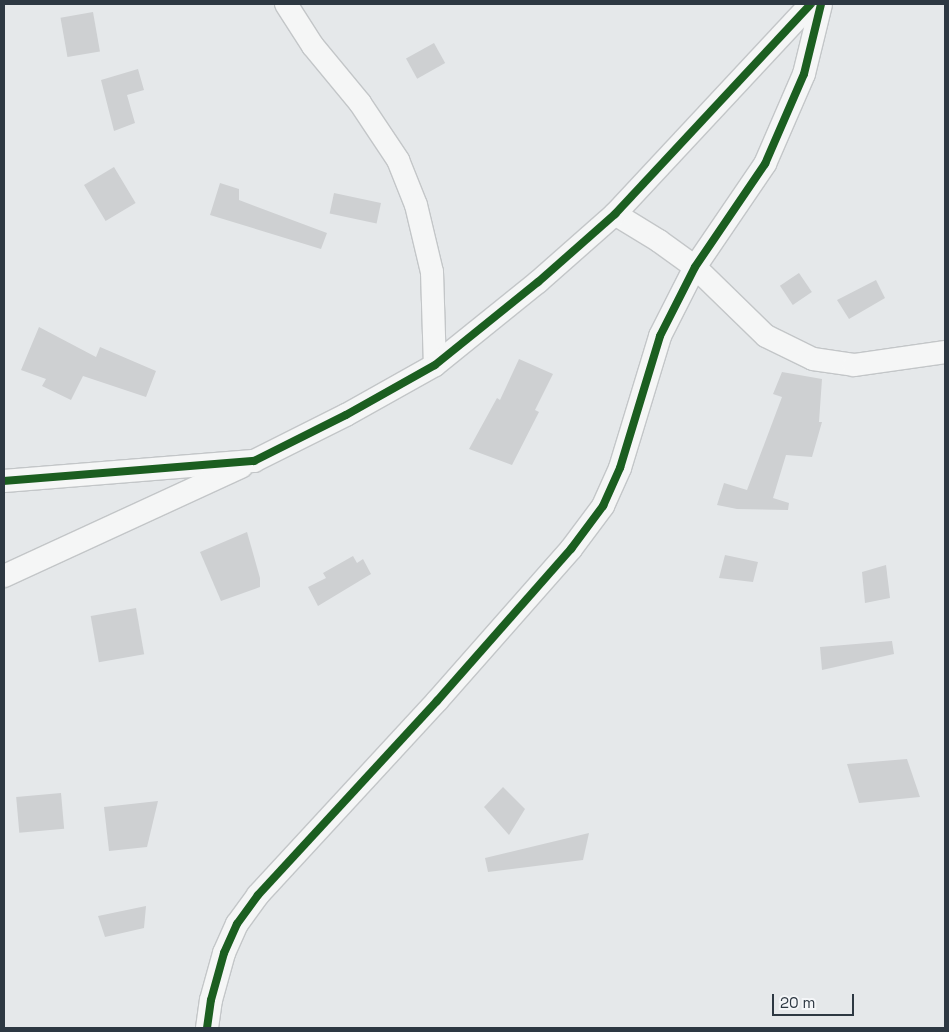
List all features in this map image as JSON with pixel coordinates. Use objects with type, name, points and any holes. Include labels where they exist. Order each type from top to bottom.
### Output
[{"type":"street","points":[[286,4],[313,46],[360,103],[398,160],[416,205],[432,272],[435,365]]},
{"type":"street","points":[[4,576],[254,461],[346,415],[435,365],[538,282],[615,214],[811,4]]},
{"type":"street","points":[[207,1028],[211,1000],[224,953],[238,924],[258,895],[437,701],[571,549],[603,506],[620,468],[660,336],[695,268],[766,164],[804,74],[821,4]]},
{"type":"street","points":[[615,214],[659,241],[695,268],[766,336],[813,359],[854,366],[945,352]]},
{"type":"street","points":[[4,481],[254,461]]},
{"type":"building","points":[[93,12],[100,51],[67,57],[61,18]]},
{"type":"building","points":[[434,43],[445,63],[417,79],[406,59]]},
{"type":"building","points":[[138,69],[144,90],[127,95],[135,123],[114,131],[101,80]]},
{"type":"building","points":[[114,167],[136,203],[106,221],[84,185]]},
{"type":"building","points":[[220,183],[239,189],[239,200],[327,233],[321,249],[210,215]]},
{"type":"building","points":[[334,193],[381,203],[377,224],[330,214]]},
{"type":"building","points":[[799,273],[812,292],[793,305],[780,286]]},
{"type":"building","points":[[876,280],[885,298],[849,319],[837,300]]},
{"type":"building","points":[[39,327],[96,357],[100,347],[156,371],[146,397],[83,376],[71,400],[42,386],[46,379],[21,370]]},
{"type":"building","points":[[519,359],[553,374],[535,410],[539,412],[512,465],[469,449],[497,398],[500,400]]},
{"type":"building","points":[[782,372],[822,379],[819,422],[822,422],[812,457],[786,455],[773,498],[789,503],[788,510],[737,509],[717,505],[724,483],[747,490],[782,397],[773,394]]},
{"type":"building","points":[[247,532],[260,578],[260,587],[221,601],[200,552]]},
{"type":"building","points":[[725,555],[758,562],[753,582],[719,578]]},
{"type":"building","points":[[353,556],[357,563],[363,559],[371,574],[318,606],[308,587],[326,578],[323,573]]},
{"type":"building","points":[[886,565],[890,598],[865,603],[862,572]]},
{"type":"building","points":[[136,608],[144,654],[99,662],[91,616]]},
{"type":"building","points":[[892,641],[894,654],[822,670],[820,647]]},
{"type":"building","points":[[907,759],[920,797],[859,803],[847,764]]},
{"type":"building","points":[[503,787],[525,809],[509,835],[484,807]]},
{"type":"building","points":[[61,793],[64,829],[19,833],[16,797]]},
{"type":"building","points":[[158,801],[147,847],[109,851],[104,807]]},
{"type":"building","points":[[589,833],[583,860],[488,872],[485,858]]},
{"type":"building","points":[[146,906],[144,928],[105,937],[98,916]]},
{"type":"cycle path","points":[[4,481],[254,461],[346,415],[435,365],[538,282],[615,214],[811,4]]},
{"type":"cycle path","points":[[207,1028],[211,1000],[224,953],[237,924],[258,895],[437,701],[571,549],[603,506],[620,468],[660,336],[695,267],[765,164],[804,74],[821,4]]}]
